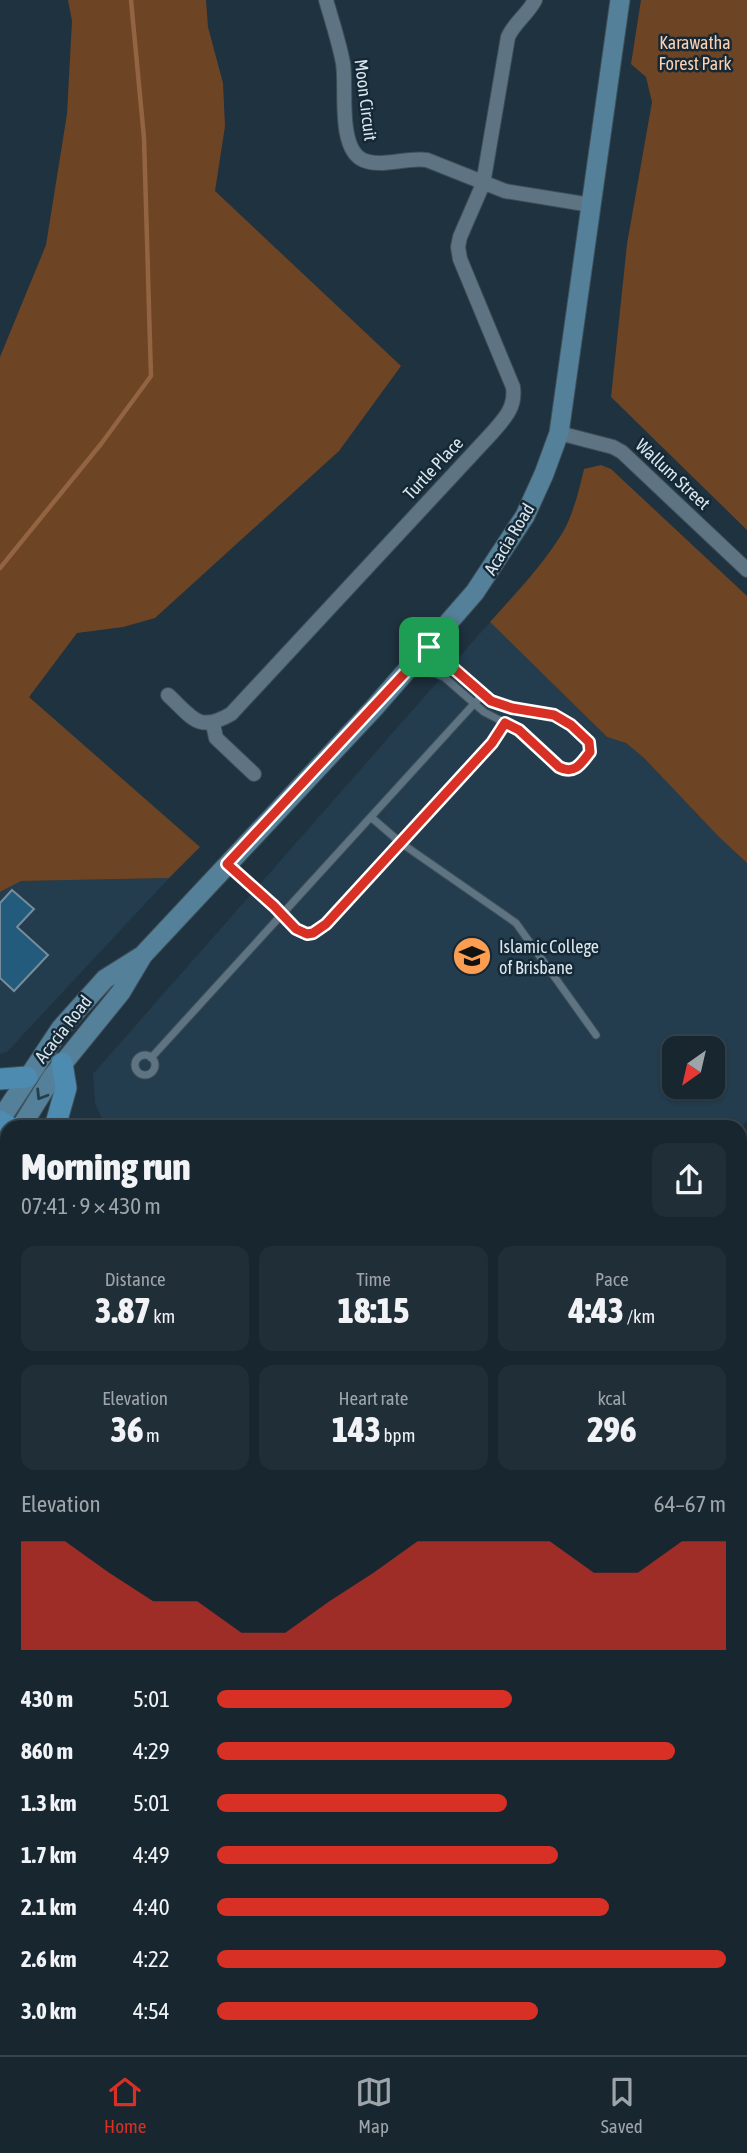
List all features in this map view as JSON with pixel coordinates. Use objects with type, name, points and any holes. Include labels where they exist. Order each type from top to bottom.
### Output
[{"type":"main road","points":[[56,1120],[66,1088],[62,1063]]},
{"type":"main road","points":[[0,1079],[27,1077]]},
{"type":"street","name":"Moon Circuit","points":[[326,0],[343,64],[347,134],[350,147],[359,158],[376,163],[427,160],[505,191],[591,205]]},
{"type":"street","points":[[483,184],[508,37],[535,0]]},
{"type":"street","name":"Acacia Road","points":[[25,1120],[62,1063],[121,992],[144,955],[410,669],[475,592],[511,538],[540,484],[559,433],[620,0]]},
{"type":"street","name":"Turtle Place","points":[[213,724],[231,714],[491,435],[512,407],[513,387],[460,259],[458,247],[483,184]]},
{"type":"street","name":"Wallum Street","points":[[559,433],[600,443],[622,452],[747,570]]},
{"type":"street","points":[[169,695],[197,722],[213,724],[216,738],[254,774]]},
{"type":"street","name":"Acacia Road","points":[[0,1120],[51,1040],[87,998],[105,979],[144,955]]},
{"type":"lane","points":[[410,669],[444,677],[474,704],[519,730],[559,767],[567,771],[575,769],[591,750],[589,742],[571,725],[554,715],[501,705],[482,695],[429,647]]},
{"type":"lane","points":[[152,1058],[482,695]]},
{"type":"lane","points":[[227,864],[292,927],[303,932],[313,933],[320,930],[492,743],[505,723]]},
{"type":"lane","points":[[372,818],[401,843],[516,923],[596,1035]]},
{"type":"shaded area","name":"Islamic College of Brisbane","points":[[490,622],[607,737],[626,743],[644,758],[747,863],[747,1120],[105,1120],[95,1103],[93,1074]]},
{"type":"shaded area","points":[[169,878],[7,1052],[0,1054],[0,892],[20,881]]},
{"type":"green space","points":[[68,0],[206,0],[208,27],[223,83],[225,126],[215,191],[401,366],[339,451],[155,618],[123,627],[77,633],[29,697],[200,847],[169,878],[21,881],[0,892],[0,357],[46,245],[67,114],[72,21]]},
{"type":"green space","name":"Karawatha Forest Park","points":[[641,0],[747,0],[747,530],[611,397],[627,244],[652,102],[646,77],[631,64]]},
{"type":"green space","points":[[601,465],[611,469],[747,596],[747,863],[644,758],[626,743],[607,737],[490,622],[538,568],[563,532],[573,509],[584,469]]},
{"type":"building","points":[[12,890],[34,909],[17,927],[48,955],[14,991],[0,978],[0,903]]},
{"type":"waterway","points":[[0,568],[101,444],[151,376],[144,138],[131,0]]},
{"type":"place","name":"Islamic College of Brisbane","points":[[472,956]]},
{"type":"route","points":[[429,647],[491,701],[512,708],[554,715],[571,725],[589,742],[591,750],[575,769],[567,771],[559,767],[519,730],[505,723],[492,743],[326,924],[320,930],[307,934],[292,927],[274,906],[227,864],[429,647]]}]
